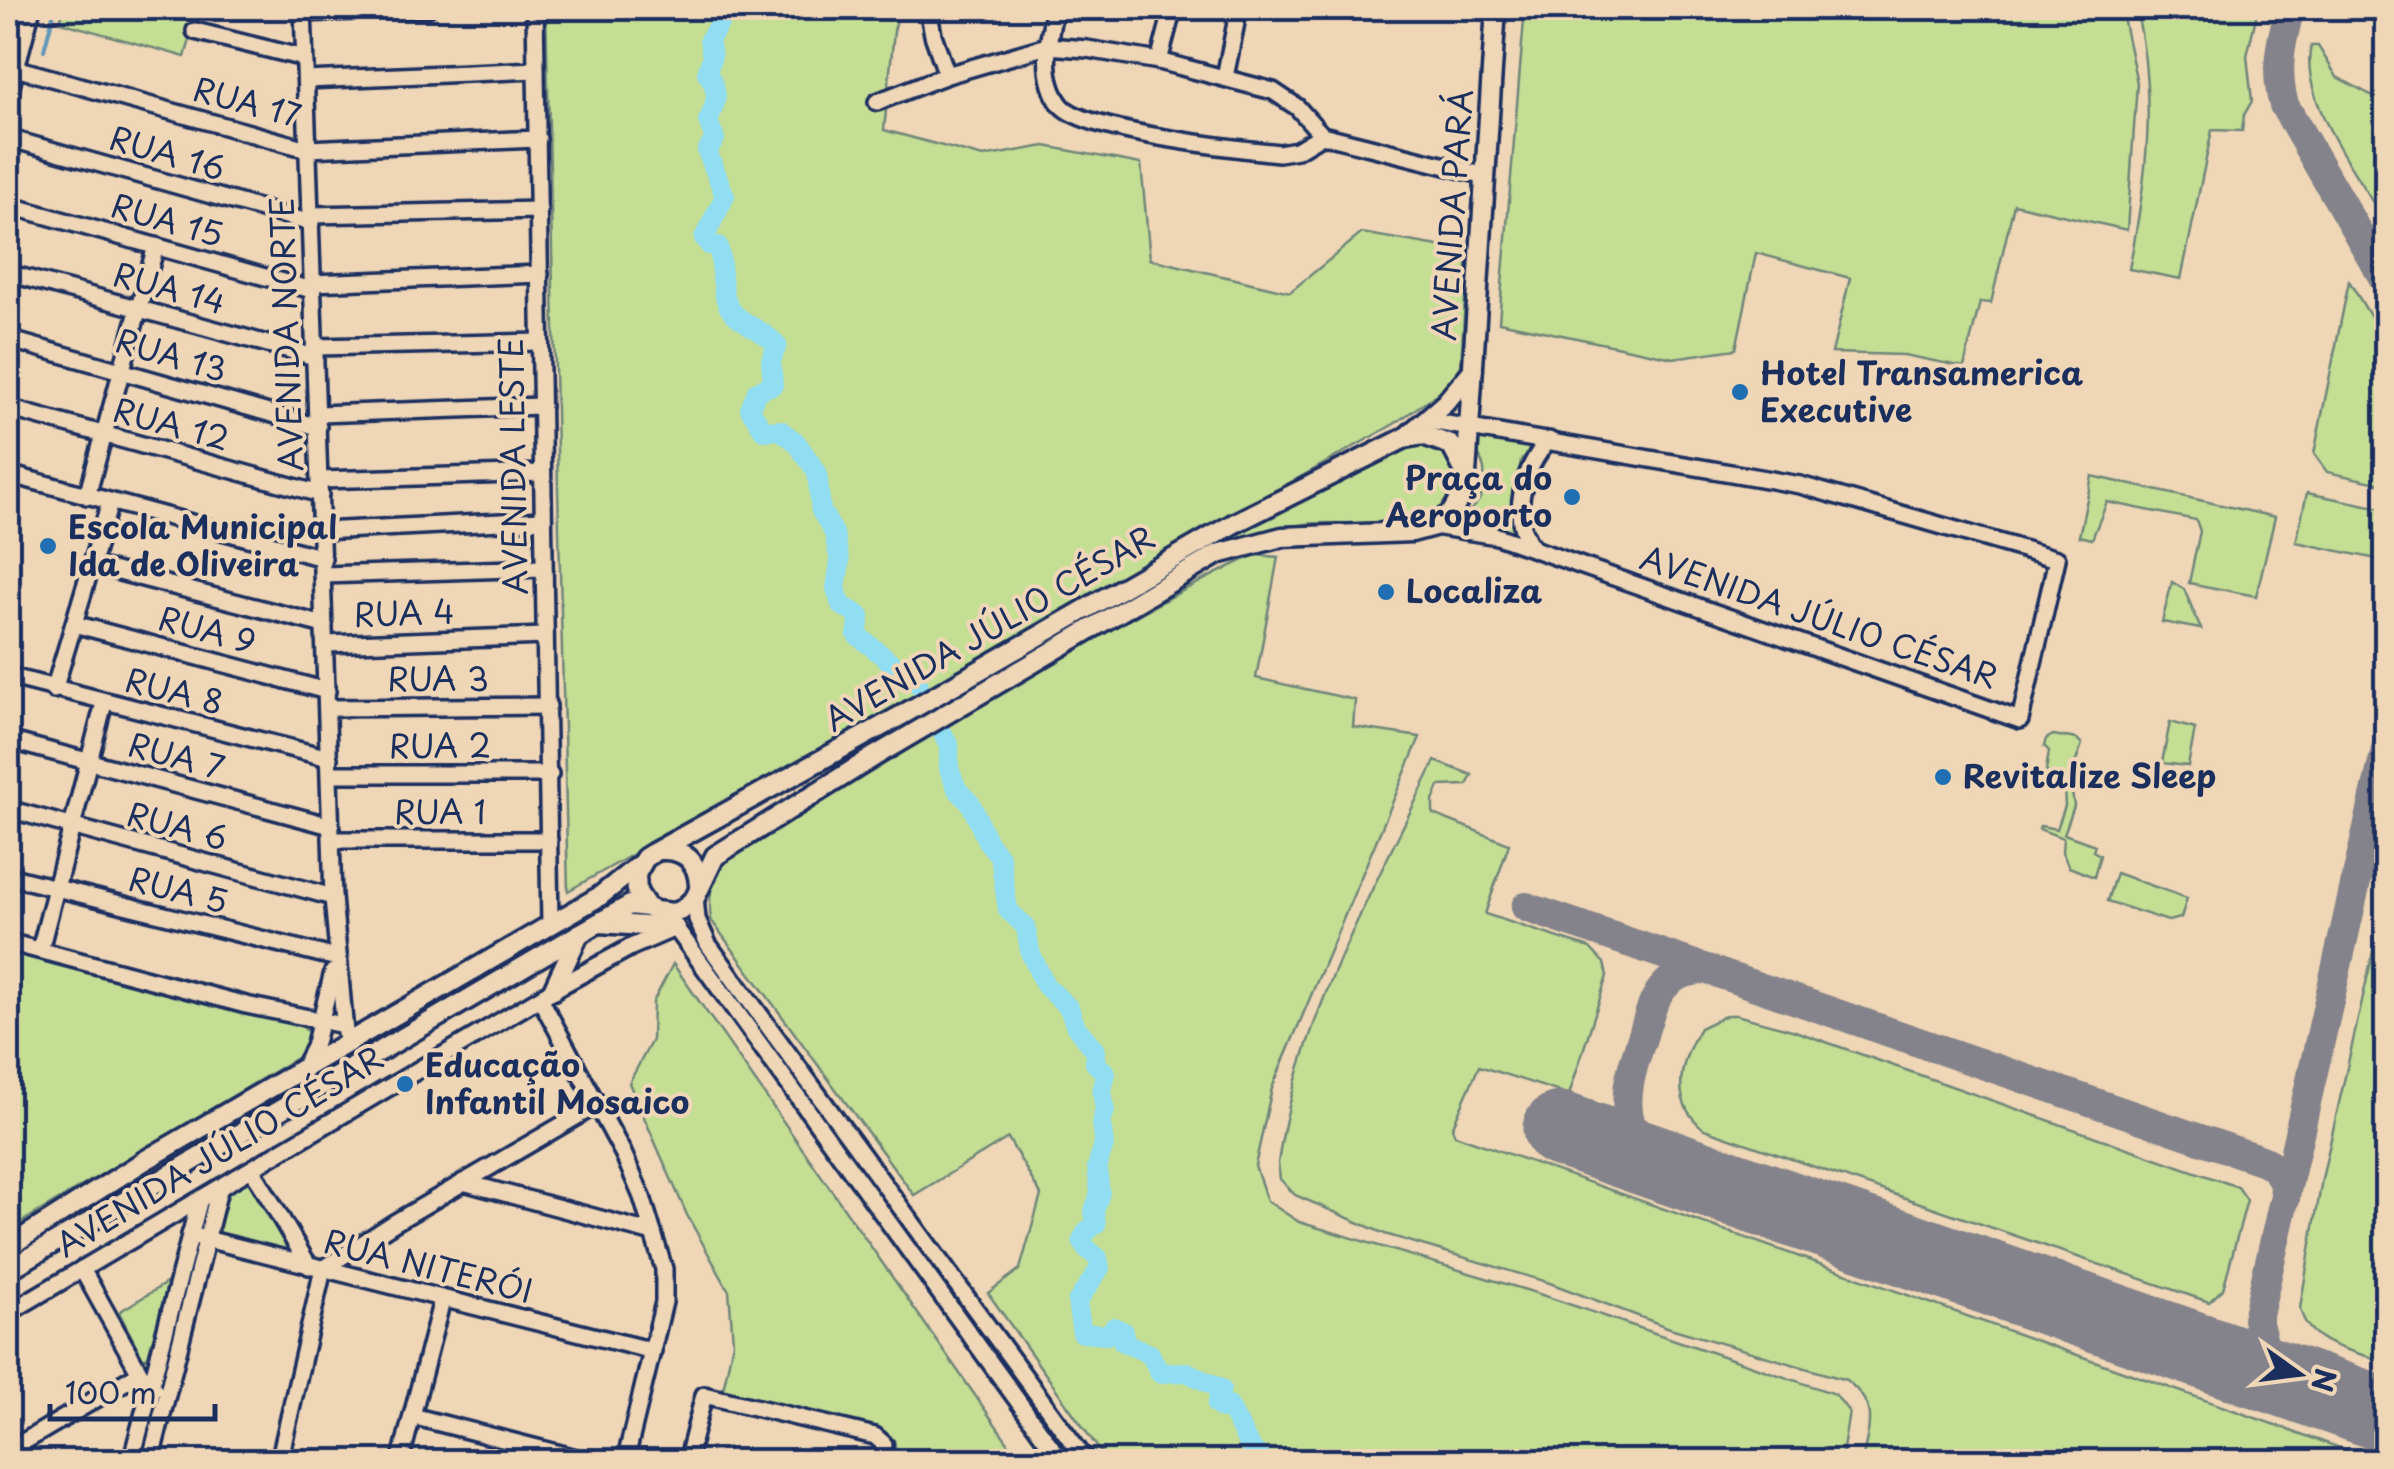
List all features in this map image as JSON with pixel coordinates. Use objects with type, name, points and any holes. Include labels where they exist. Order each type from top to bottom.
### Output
[{"type":"main road","name":"AVENIDA PARÁ","points":[[1469,426],[1496,8]]},
{"type":"main road","name":"AVENIDA JÚLIO CÉSAR","points":[[662,850],[1233,524],[1404,438],[1456,392],[1473,370]]},
{"type":"main road","points":[[1434,526],[1459,502],[1466,475],[1469,426]]},
{"type":"main road","points":[[1404,438],[1423,435],[1451,445],[1466,475]]},
{"type":"main road","name":"AVENIDA JÚLIO CÉSAR","points":[[697,893],[715,856],[875,756],[1218,554],[1282,536],[1400,532],[1434,526]]},
{"type":"main road","points":[[599,923],[662,916],[682,910],[697,893],[698,871],[688,856],[662,850],[640,865],[635,882],[641,900],[662,916]]},
{"type":"main road","name":"AVENIDA JÚLIO CÉSAR","points":[[8,1247],[144,1161],[300,1072],[344,1034],[600,896],[640,865]]},
{"type":"main road","name":"AVENIDA JÚLIO CÉSAR","points":[[8,1270],[630,906],[662,916]]},
{"type":"main road","points":[[546,994],[579,934]]},
{"type":"street","points":[[8,98],[11,67],[32,8]]},
{"type":"street","points":[[303,10],[428,8]]},
{"type":"street","name":"AVENIDA LESTE","points":[[535,8],[550,924]]},
{"type":"street","points":[[928,8],[947,75]]},
{"type":"street","points":[[1055,8],[1047,46],[1052,89],[1075,118],[1279,153],[1297,150],[1322,135]]},
{"type":"street","points":[[1159,61],[1172,8]]},
{"type":"street","points":[[1225,77],[1239,8]]},
{"type":"street","name":"AVENIDA NORTE","points":[[303,10],[336,958]]},
{"type":"street","points":[[194,32],[304,58]]},
{"type":"street","points":[[877,102],[947,75],[1047,46],[1159,61],[1225,77],[1286,98],[1322,135],[1486,176]]},
{"type":"street","points":[[1012,56],[1050,66]]},
{"type":"street","name":"RUA 17","points":[[11,67],[307,148],[538,139]]},
{"type":"street","points":[[306,80],[536,70]]},
{"type":"street","name":"RUA 16","points":[[8,138],[311,219],[539,210]]},
{"type":"street","name":"RUA 15","points":[[8,204],[312,286],[540,274]]},
{"type":"street","points":[[87,496],[156,246]]},
{"type":"street","name":"RUA 14","points":[[8,273],[138,310],[315,352],[540,342]]},
{"type":"street","name":"RUA 13","points":[[8,340],[318,420],[542,406]]},
{"type":"street","name":"RUA 12","points":[[8,408],[103,436],[320,487],[542,473]]},
{"type":"street","name":"AVENIDA JÚLIO CÉSAR","points":[[1424,420],[1800,485],[2058,559],[2020,720],[1534,550],[1471,530],[1434,526]]},
{"type":"street","points":[[1534,550],[1523,536],[1524,485],[1530,464],[1549,440]]},
{"type":"street","points":[[8,474],[323,558]]},
{"type":"street","points":[[54,690],[110,503]]},
{"type":"street","points":[[322,531],[542,520]]},
{"type":"street","points":[[92,565],[324,625]]},
{"type":"street","points":[[324,575],[543,568]]},
{"type":"street","name":"RUA 9","points":[[74,624],[327,699]]},
{"type":"street","name":"RUA 4","points":[[326,644],[545,636]]},
{"type":"street","name":"RUA 8","points":[[8,676],[330,766]]},
{"type":"street","name":"RUA 3","points":[[327,699],[548,706]]},
{"type":"street","points":[[40,950],[104,704]]},
{"type":"street","name":"RUA 7","points":[[8,740],[332,833]]},
{"type":"street","name":"RUA 2","points":[[330,766],[550,774]]},
{"type":"street","name":"RUA 6","points":[[8,809],[333,897]]},
{"type":"street","name":"RUA 1","points":[[332,833],[548,840]]},
{"type":"street","name":"RUA 5","points":[[8,876],[336,958]]},
{"type":"street","points":[[697,893],[696,919],[708,944],[1087,1462]]},
{"type":"street","points":[[662,916],[1062,1462]]},
{"type":"street","name":"AVENIDA JÚLIO CÉSAR","points":[[8,1314],[631,947],[662,916]]},
{"type":"street","points":[[8,942],[321,1020],[344,1034]]},
{"type":"street","points":[[300,1072],[314,1047],[336,958]]},
{"type":"street","points":[[336,958],[344,1034]]},
{"type":"street","points":[[290,1014],[308,1008],[328,994]]},
{"type":"street","points":[[546,994],[642,1197],[660,1252],[665,1287],[625,1462]]},
{"type":"street","points":[[316,1268],[598,1104]]},
{"type":"street","points":[[252,1169],[316,1268],[279,1462]]},
{"type":"street","points":[[462,1182],[653,1233]]},
{"type":"street","points":[[131,1462],[145,1380],[218,1190]]},
{"type":"street","points":[[150,1462],[199,1237],[199,1202]]},
{"type":"street","name":"RUA NITERÓI","points":[[199,1237],[653,1351]]},
{"type":"street","points":[[82,1269],[145,1380],[167,1395]]},
{"type":"street","points":[[400,1462],[442,1300]]},
{"type":"street","points":[[8,1454],[145,1380]]},
{"type":"street","points":[[687,1462],[704,1396],[875,1436],[884,1444],[882,1462]]},
{"type":"street","points":[[412,1416],[592,1462]]},
{"type":"green space","points":[[64,8],[199,8],[185,57],[60,22]]},
{"type":"green space","points":[[546,8],[900,8],[884,130],[983,157],[1045,146],[1141,164],[1150,259],[1290,292],[1362,233],[1468,251],[1461,366],[1451,384],[1394,424],[568,891]]},
{"type":"green space","points":[[1525,8],[2121,8],[2137,83],[2127,230],[2014,204],[1991,303],[1980,302],[1964,367],[1904,355],[1832,353],[1850,278],[1756,253],[1736,349],[1673,358],[1499,322]]},
{"type":"green space","points":[[2136,8],[2258,8],[2247,56],[2252,101],[2244,115],[2242,131],[2212,130],[2181,279],[2129,269],[2145,171],[2148,106]]},
{"type":"green space","points":[[2311,46],[2318,46],[2337,77],[2386,103],[2386,224],[2322,113],[2309,67]]},
{"type":"green space","points":[[2349,281],[2386,342],[2386,485],[2327,472],[2314,454]]},
{"type":"green space","points":[[1476,432],[1538,443],[1521,460],[1513,516],[1518,533],[1470,516],[1485,481],[1474,447]]},
{"type":"green space","points":[[1409,442],[1440,445],[1454,468],[1451,493],[1440,507],[1425,516],[1386,524],[1306,524],[1201,552],[1198,549]]},
{"type":"green space","points":[[2092,476],[2275,517],[2256,596],[2189,583],[2200,531],[2196,520],[2107,502],[2092,539],[2079,536]]},
{"type":"green space","points":[[2307,493],[2386,509],[2386,561],[2296,542]]},
{"type":"green space","points":[[1254,555],[1278,557],[1256,678],[1355,700],[1353,727],[1420,737],[1272,1088],[1255,1166],[1267,1201],[1299,1222],[1536,1293],[1835,1394],[1849,1412],[1841,1461],[1107,1461],[988,1293],[1020,1269],[1041,1195],[1008,1138],[914,1195],[711,920],[711,890],[723,863],[1051,663]]},
{"type":"green space","points":[[2172,582],[2184,589],[2201,629],[2162,622]]},
{"type":"green space","points":[[2170,722],[2195,729],[2188,766],[2162,763]]},
{"type":"green space","points":[[2053,735],[2077,739],[2082,744],[2070,778],[2074,806],[2064,834],[2095,845],[2093,851],[2100,855],[2094,877],[2069,867],[2062,852],[2063,838],[2039,829],[2057,829],[2065,806],[2064,786],[2046,771],[2049,751],[2044,746]]},
{"type":"green space","points":[[1435,761],[1472,775],[1467,785],[1439,786],[1433,814],[1509,844],[1485,914],[1590,948],[1604,963],[1607,976],[1569,1095],[1479,1066],[1452,1128],[1455,1135],[2377,1461],[1862,1461],[1869,1417],[1863,1398],[1846,1380],[1670,1328],[1547,1282],[1385,1234],[1295,1195],[1280,1179],[1278,1163],[1302,1058],[1341,957]]},
{"type":"green space","points":[[2116,873],[2187,898],[2181,918],[2168,921],[2107,901]]},
{"type":"green space","points":[[2386,894],[2386,1362],[2322,1339],[2312,1331],[2300,1308],[2322,1179]]},
{"type":"green space","points":[[8,951],[300,1024],[309,1033],[309,1043],[300,1056],[8,1230]]},
{"type":"green space","points":[[673,964],[1021,1461],[898,1461],[894,1440],[722,1395],[733,1342],[729,1291],[687,1215],[629,1083],[652,1040],[653,1002]]},
{"type":"green space","points":[[1727,1015],[1792,1030],[2238,1187],[2247,1200],[2223,1289],[2209,1302],[1704,1129],[1686,1107],[1683,1068],[1700,1028]]},
{"type":"green space","points":[[250,1177],[295,1256],[214,1234],[223,1193]]},
{"type":"green space","points":[[168,1282],[148,1357],[143,1359],[119,1312]]},
{"type":"waterway","points":[[44,50],[55,8]]},
{"type":"waterway","points":[[720,8],[721,21],[709,40],[712,56],[707,73],[716,96],[708,121],[715,139],[707,151],[725,196],[704,238],[709,245],[718,246],[723,289],[731,310],[777,345],[771,361],[773,385],[757,391],[750,409],[764,431],[780,430],[796,442],[817,472],[821,511],[834,533],[840,562],[836,588],[841,605],[860,616],[857,635],[919,685]]},
{"type":"waterway","points":[[943,734],[949,745],[949,769],[957,789],[971,804],[987,841],[1000,857],[1008,910],[1026,927],[1030,952],[1045,985],[1069,1008],[1076,1027],[1096,1051],[1095,1063],[1106,1073],[1096,1224],[1082,1240],[1098,1258],[1100,1268],[1077,1302],[1082,1333],[1107,1335],[1114,1327],[1124,1332],[1123,1342],[1150,1354],[1160,1373],[1187,1372],[1221,1389],[1217,1405],[1222,1409],[1229,1406],[1250,1447],[1266,1462]]},
{"type":"taxiway","points":[[2290,8],[2279,68],[2284,105],[2386,282]]},
{"type":"taxiway","points":[[2286,1380],[2265,1352],[2257,1319],[2386,749]]},
{"type":"taxiway","points":[[1526,907],[2264,1161],[2281,1177],[2285,1200]]},
{"type":"taxiway","points":[[1666,1166],[1649,1152],[1630,1122],[1627,1106],[1631,1073],[1660,991],[1679,975],[1707,969]]},
{"type":"runway","points":[[1560,1129],[2386,1415]]},
{"type":"place","name":"Hotel Transamerica Executive","points":[[1740,392]]},
{"type":"place","name":"Praça do Aeroporto","points":[[1572,497]]},
{"type":"place","name":"Escola Municipal Ida de Oliveira","points":[[48,546]]},
{"type":"place","name":"Localiza","points":[[1386,592]]},
{"type":"place","name":"Revitalize Sleep","points":[[1943,777]]},
{"type":"place","name":"Educação Infantil Mosaico","points":[[405,1084]]}]
